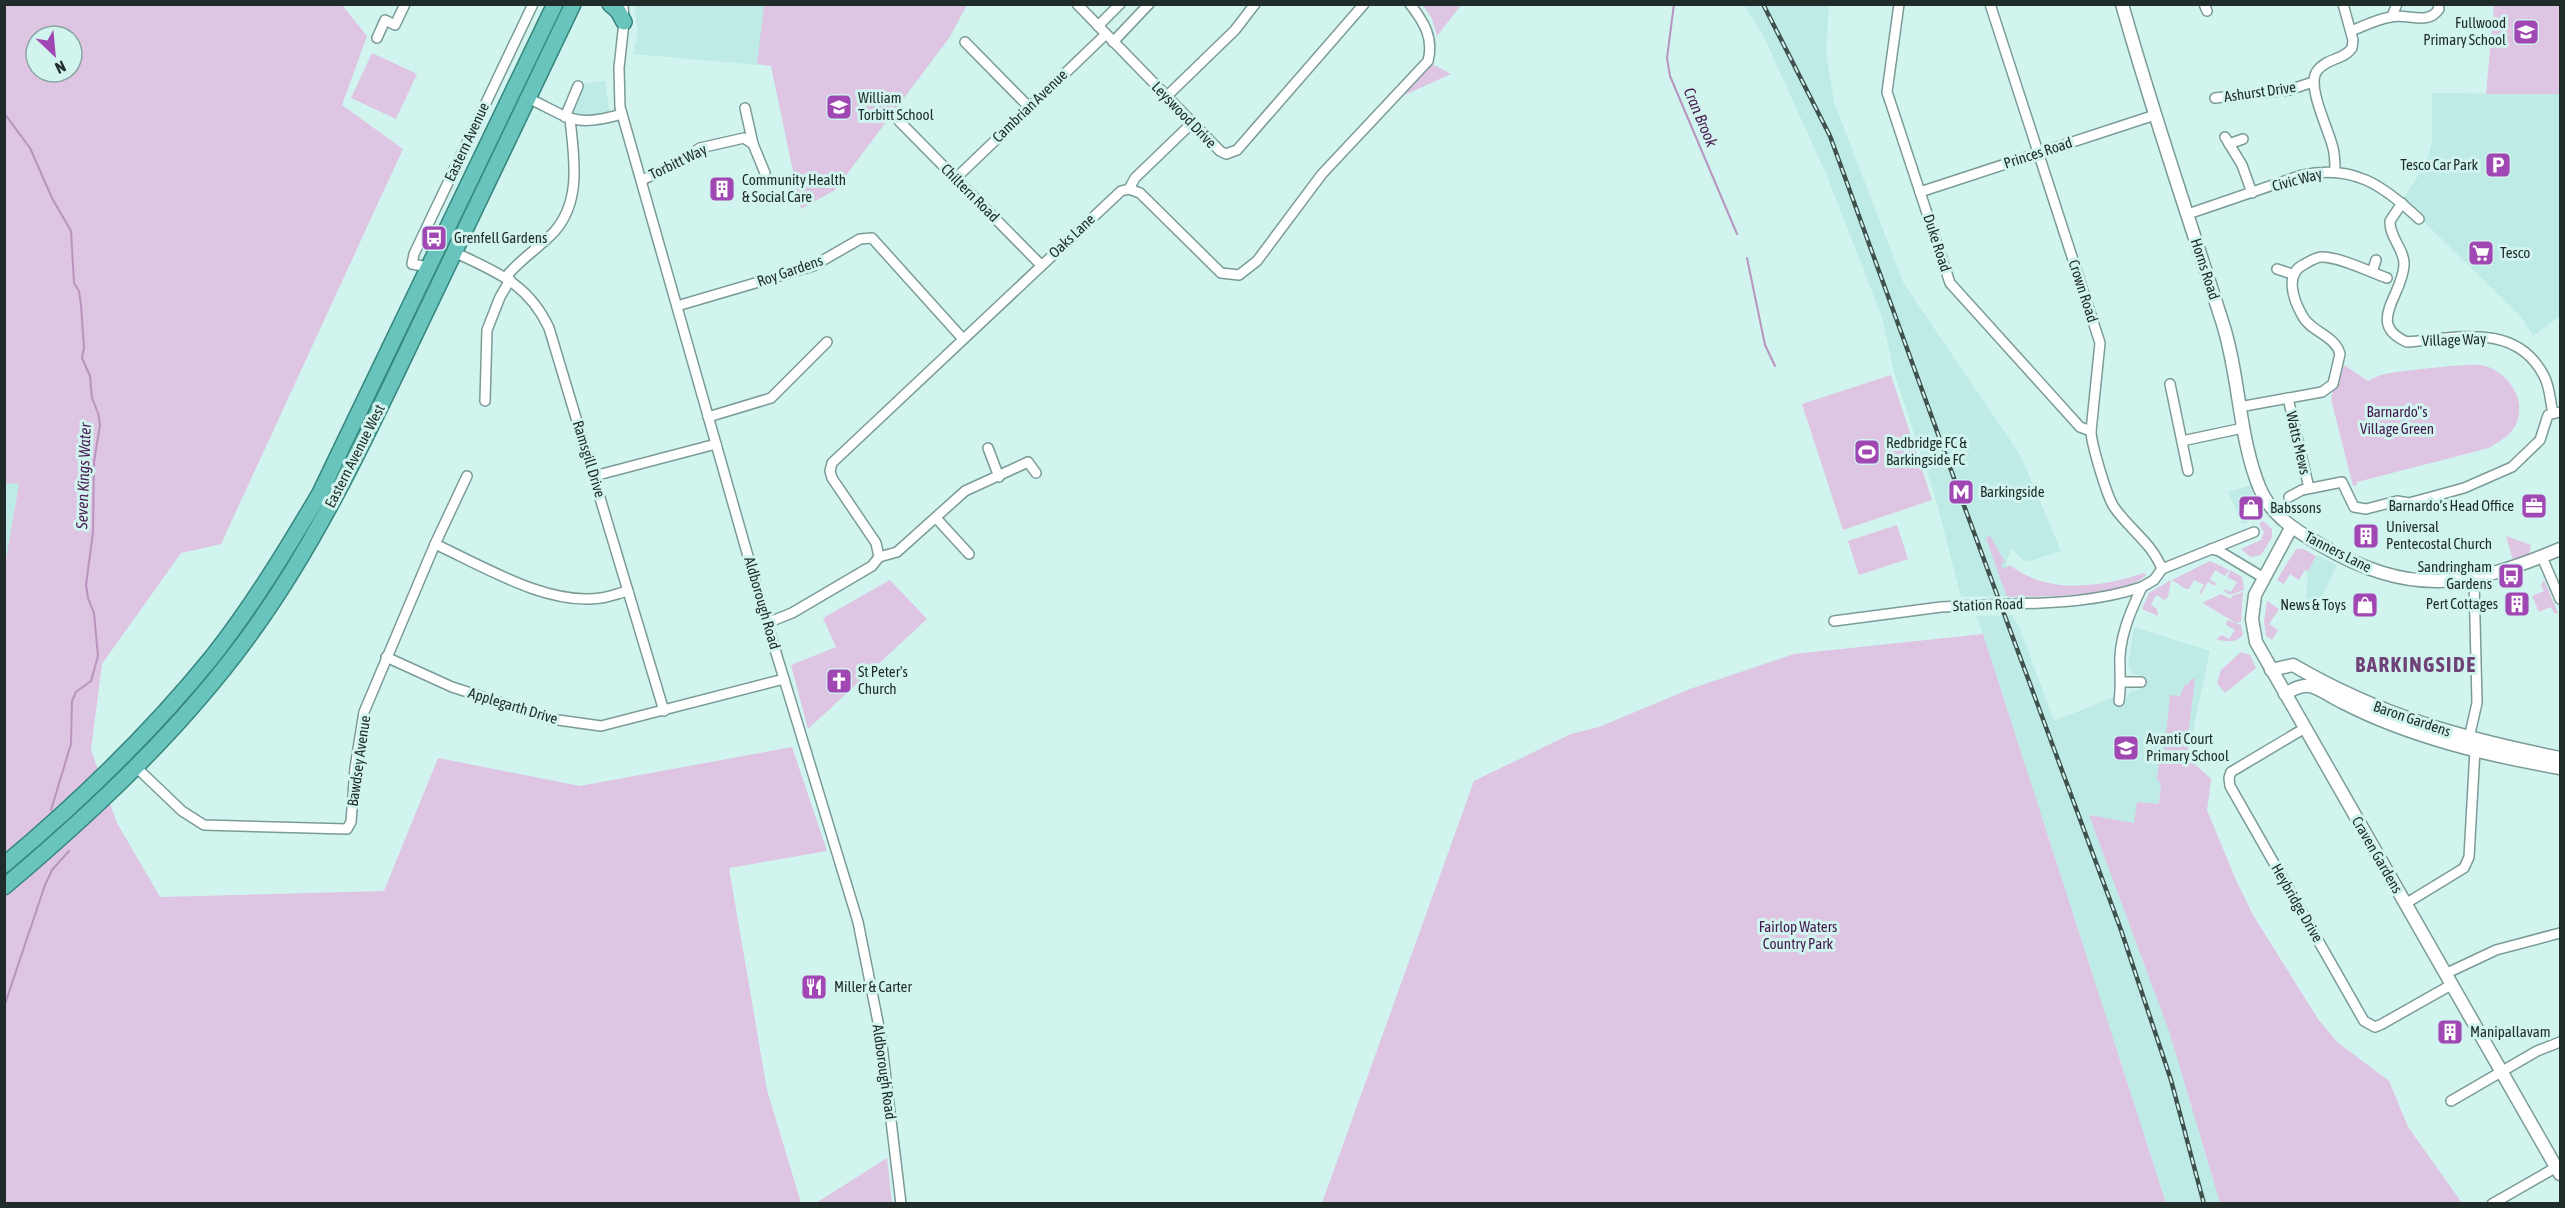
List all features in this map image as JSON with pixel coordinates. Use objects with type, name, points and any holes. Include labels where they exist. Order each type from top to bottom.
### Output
[{"type":"highway","name":"Eastern Avenue West","points":[[4,865],[102,778],[173,703],[249,607],[320,493],[555,4]]},
{"type":"highway","points":[[610,4],[618,11],[624,22]]},
{"type":"highway","name":"Eastern Avenue West","points":[[4,887],[98,805],[186,714],[260,620],[302,556],[334,501],[574,5]]},
{"type":"street","points":[[377,38],[385,20],[395,25],[405,4]]},
{"type":"street","name":"Eastern Avenue","points":[[428,267],[411,264],[414,254],[533,4]]},
{"type":"street","name":"Aldborough Road","points":[[623,4],[624,22],[619,68],[622,114],[767,622],[858,922],[881,1037],[901,1203]]},
{"type":"street","name":"Leyswood Drive","points":[[1077,4],[1220,151],[1232,153],[1364,4]]},
{"type":"street","points":[[1098,26],[1120,4]]},
{"type":"street","points":[[1113,42],[1149,4]]},
{"type":"street","points":[[1167,96],[1235,30],[1255,4]]},
{"type":"street","points":[[1129,189],[1146,198],[1217,271],[1233,276],[1244,273],[1277,237],[1322,174],[1428,61],[1430,37],[1422,18],[1410,4]]},
{"type":"street","name":"Duke Road","points":[[1899,4],[1887,92],[1954,290],[2080,427],[2091,431]]},
{"type":"street","name":"Crown Road","points":[[1990,4],[2100,343],[2091,431],[2111,503],[2153,550],[2162,569]]},
{"type":"street","name":"Horns Road","points":[[2122,4],[2155,115],[2224,326],[2252,465],[2261,491],[2273,510],[2291,528]]},
{"type":"street","name":"Ashurst Drive","points":[[2215,98],[2289,90],[2313,82],[2317,71],[2324,64],[2345,55],[2352,48],[2343,4]]},
{"type":"street","points":[[2392,16],[2397,4]]},
{"type":"street","points":[[2350,30],[2392,16],[2427,18],[2439,9],[2438,4]]},
{"type":"street","name":"Cambrian Avenue","points":[[955,178],[1106,34]]},
{"type":"street","points":[[965,42],[1029,107]]},
{"type":"street","points":[[2313,82],[2333,146],[2334,171]]},
{"type":"street","points":[[485,401],[487,330],[508,278],[555,230],[571,202],[575,188],[568,118],[578,86]]},
{"type":"street","points":[[528,98],[568,118],[583,122],[622,114]]},
{"type":"street","points":[[745,108],[753,144],[765,173]]},
{"type":"street","name":"Princes Road","points":[[1920,192],[2155,115]]},
{"type":"street","name":"Chiltern Road","points":[[900,121],[1041,265]]},
{"type":"street","name":"Oaks Lane","points":[[879,557],[876,543],[832,478],[830,471],[832,463],[1121,191],[1129,189],[1135,178],[1192,123]]},
{"type":"street","name":"Torbitt Way","points":[[642,180],[682,161],[700,148],[744,138],[753,144]]},
{"type":"street","points":[[2243,139],[2227,140],[2242,165],[2252,193]]},
{"type":"street","name":"Civic Way","points":[[2188,214],[2302,176],[2320,171],[2334,171],[2366,179],[2382,188],[2403,203],[2419,219]]},
{"type":"street","name":"Village Way","points":[[2403,203],[2391,217],[2390,226],[2403,256],[2404,268],[2387,317],[2389,330],[2396,337],[2407,342],[2479,337],[2498,338],[2515,345],[2530,355],[2545,377],[2557,412]]},
{"type":"street","name":"Roy Gardens","points":[[677,306],[813,266],[860,239],[872,238],[963,339]]},
{"type":"street","name":"Ramsgill Drive","points":[[454,252],[508,278],[532,299],[549,328],[664,711]]},
{"type":"street","points":[[2239,407],[2327,390],[2333,384],[2340,358],[2336,344],[2302,315],[2291,282],[2292,274],[2299,266],[2322,257],[2388,278]]},
{"type":"street","points":[[2372,272],[2376,260]]},
{"type":"street","points":[[2277,270],[2292,274]]},
{"type":"street","points":[[708,417],[771,398],[828,342]]},
{"type":"street","points":[[2170,384],[2188,471]]},
{"type":"street","name":"Watts Mews","points":[[2288,398],[2309,488]]},
{"type":"street","points":[[2289,497],[2309,488],[2342,482],[2354,507],[2366,509],[2397,501],[2409,503],[2464,488],[2519,463],[2540,440],[2548,415],[2557,412]]},
{"type":"street","points":[[2182,441],[2243,428]]},
{"type":"street","points":[[594,476],[716,444]]},
{"type":"street","points":[[988,448],[999,477]]},
{"type":"street","points":[[767,622],[792,613],[872,566],[879,557],[897,552],[937,519],[965,491],[1028,462],[1036,473]]},
{"type":"street","name":"Bawdsey Avenue","points":[[136,767],[182,811],[204,825],[347,828],[351,822],[355,768],[364,712],[435,544],[467,476]]},
{"type":"street","points":[[937,519],[969,554]]},
{"type":"street","name":"Craven Gardens","points":[[2291,528],[2255,595],[2252,619],[2256,642],[2559,1169]]},
{"type":"street","name":"Tanners Lane","points":[[2291,528],[2332,552],[2371,570],[2395,577],[2427,581],[2474,579],[2510,570],[2560,549]]},
{"type":"street","points":[[2119,701],[2125,630],[2142,587],[2160,575],[2162,569],[2254,532]]},
{"type":"street","points":[[435,544],[538,591],[577,598],[600,598],[628,591]]},
{"type":"street","points":[[2211,549],[2219,551],[2264,578]]},
{"type":"street","points":[[2542,557],[2560,599]]},
{"type":"street","points":[[2405,904],[2468,864],[2475,750],[2469,738],[2477,703],[2474,579]]},
{"type":"street","name":"Station Road","points":[[1834,621],[1907,610],[2064,603],[2106,597],[2142,587]]},
{"type":"street","name":"Applegarth Drive","points":[[386,657],[452,687],[551,719],[601,726],[784,679]]},
{"type":"street","name":"Baron Gardens","points":[[2271,670],[2293,665],[2312,681],[2354,708],[2385,721],[2475,750],[2560,768]]},
{"type":"street","points":[[2285,694],[2312,681]]},
{"type":"street","name":"Baron Gardens","points":[[2312,681],[2389,713],[2469,738],[2560,758]]},
{"type":"street","points":[[2122,682],[2141,682]]},
{"type":"street","name":"Heybridge Drive","points":[[2305,728],[2231,772],[2230,786],[2235,796],[2364,1022],[2375,1027],[2382,1024],[2448,979]]},
{"type":"street","points":[[2448,979],[2496,950],[2560,933]]},
{"type":"street","points":[[2451,1101],[2537,1051],[2560,1042]]},
{"type":"street","points":[[2493,1203],[2559,1169]]},
{"type":"shaded area","name":"William Torbitt School","points":[[634,5],[967,5],[949,38],[835,190],[801,209],[771,66],[633,54],[638,33]]},
{"type":"shaded area","points":[[1744,5],[1829,5],[1826,54],[1834,102],[1904,284],[2021,456],[2061,551],[2030,561],[2023,560],[2011,548],[2006,563],[2007,596],[1961,597],[1937,503],[1894,372],[1882,317],[1827,176],[1763,35]]},
{"type":"shaded area","points":[[605,81],[611,120],[574,127],[572,109],[581,84]]},
{"type":"shaded area","points":[[2432,93],[2560,94],[2560,316],[2533,336],[2521,317],[2402,200],[2424,167],[2429,154],[2432,141]]},
{"type":"shaded area","points":[[5,473],[19,483],[5,572]]},
{"type":"shaded area","points":[[2251,485],[2258,517],[2242,524],[2228,492]]},
{"type":"shaded area","points":[[2317,555],[2337,565],[2317,606],[2306,602],[2308,570]]},
{"type":"shaded area","points":[[2012,615],[2019,626],[2054,721],[2114,697],[2114,701],[2125,702],[2130,692],[2140,689],[2142,676],[2132,674],[2128,665],[2134,627],[2210,651],[2186,756],[2211,779],[2207,810],[2114,880],[2170,1034],[2220,1203],[2166,1203],[1976,616]]},
{"type":"green space","points":[[5,5],[342,5],[367,36],[342,105],[403,149],[221,544],[181,553],[102,664],[91,750],[117,823],[160,897],[384,891],[438,758],[580,786],[792,747],[827,851],[729,868],[767,1090],[801,1203],[5,1203],[4,572],[19,484],[5,483]]},
{"type":"green space","name":"William Torbitt School","points":[[764,5],[967,5],[949,38],[835,190],[801,209],[771,66],[757,64]]},
{"type":"green space","points":[[1423,5],[1461,5],[1437,36],[1432,19]]},
{"type":"green space","name":"Fullwood Primary School","points":[[2494,5],[2560,5],[2560,94],[2486,94]]},
{"type":"green space","points":[[372,53],[417,74],[396,119],[351,98]]},
{"type":"green space","points":[[1432,64],[1451,74],[1400,97]]},
{"type":"green space","name":"Barnardo''s Village Green","points":[[2344,365],[2368,381],[2383,374],[2403,371],[2482,365],[2500,374],[2514,389],[2518,398],[2518,418],[2514,428],[2502,440],[2489,448],[2357,482],[2357,485],[2353,486],[2331,399]]},
{"type":"green space","name":"Redbridge FC & Barkingside FC","points":[[1891,375],[1932,500],[1843,530],[1802,404]]},
{"type":"green space","points":[[2263,521],[2272,529],[2272,537],[2261,555],[2251,557],[2241,549],[2261,540],[2264,532],[2259,524]]},
{"type":"green space","points":[[1897,525],[1908,559],[1859,575],[1848,541]]},
{"type":"green space","points":[[1990,536],[2005,562],[2001,564],[2003,569],[2010,565],[2025,575],[2041,581],[2075,586],[2093,585],[2144,573],[2146,575],[2135,583],[2101,592],[2080,595],[2007,597],[1986,538]]},
{"type":"green space","points":[[2506,536],[2531,545],[2529,554],[2513,560]]},
{"type":"green space","points":[[2296,549],[2303,549],[2316,556],[2308,571],[2305,570],[2299,580],[2290,574],[2284,584],[2277,580]]},
{"type":"green space","points":[[2210,561],[2229,570],[2225,576],[2215,570],[2210,580],[2216,583],[2215,586],[2208,582],[2201,594],[2199,593],[2204,585],[2194,580],[2189,589],[2186,589],[2172,580]]},
{"type":"green space","points":[[2230,570],[2242,577],[2244,590],[2230,595],[2224,591],[2225,589],[2231,592],[2237,582],[2227,577]]},
{"type":"green space","points":[[890,580],[927,619],[808,729],[791,665],[836,647],[823,618]]},
{"type":"green space","points":[[2171,580],[2168,597],[2165,600],[2156,595],[2151,605],[2157,609],[2158,616],[2142,609],[2149,593]]},
{"type":"green space","points":[[2544,580],[2558,613],[2554,613],[2551,607],[2539,612],[2532,596],[2544,591],[2541,585]]},
{"type":"green space","points":[[2243,592],[2241,622],[2236,623],[2204,604],[2221,594],[2231,599],[2232,596]]},
{"type":"green space","points":[[2267,601],[2279,609],[2269,624],[2278,630],[2272,640],[2266,636],[2264,621]]},
{"type":"green space","points":[[2227,620],[2241,625],[2243,635],[2240,638],[2230,641],[2216,639],[2222,635],[2229,639],[2235,630],[2226,625]]},
{"type":"green space","name":"Fairlop Waters Country Park","points":[[1983,634],[2166,1203],[1322,1203],[1474,781],[1571,734],[1599,727],[1690,689],[1794,654]]},
{"type":"green space","points":[[2241,652],[2250,655],[2256,668],[2225,693],[2217,683],[2221,670]]},
{"type":"green space","points":[[2191,679],[2195,679],[2188,736],[2166,734],[2170,695],[2180,696],[2185,684],[2188,685]]},
{"type":"green space","points":[[2171,737],[2191,740],[2186,756],[2211,779],[2207,810],[2253,915],[2318,1019],[2337,1042],[2389,1081],[2408,1127],[2462,1203],[2220,1203],[2170,1034],[2089,815],[2134,823],[2137,802],[2159,804],[2161,784],[2157,779],[2160,756],[2163,756],[2165,743]]},
{"type":"green space","points":[[887,1158],[892,1203],[816,1203]]},
{"type":"waterway","name":"Cran Brook","points":[[1674,4],[1667,58],[1670,76],[1737,234]]},
{"type":"waterway","name":"Seven Kings Water","points":[[4,113],[30,148],[52,198],[71,231],[74,283],[79,291],[81,305],[84,348],[82,358],[90,376],[92,398],[100,425],[94,462],[93,532],[86,585],[94,613],[98,656],[91,681],[76,692],[72,701],[71,744],[51,810]]},
{"type":"waterway","name":"Cran Brook","points":[[1747,258],[1765,345],[1775,366]]},
{"type":"waterway","name":"Seven Kings Water","points":[[4,1007],[45,885],[52,870],[69,851]]},
{"type":"railway","points":[[1763,4],[1830,136],[2121,930],[2171,1080],[2204,1204]]},
{"type":"place","name":"Fullwood Primary School","points":[[2526,32]]},
{"type":"place","name":"William Torbitt School","points":[[839,107]]},
{"type":"place","name":"Tesco Car Park","points":[[2498,165]]},
{"type":"place","name":"Community Health & Social Care","points":[[722,189]]},
{"type":"place","name":"Grenfell Gardens","points":[[434,238]]},
{"type":"place","name":"Tesco","points":[[2481,253]]},
{"type":"place","name":"Redbridge FC & Barkingside FC","points":[[1867,452]]},
{"type":"place","name":"Barkingside","points":[[1961,492]]},
{"type":"place","name":"Barnardo’s Head Office","points":[[2534,506]]},
{"type":"place","name":"Babssons","points":[[2251,508]]},
{"type":"place","name":"Universal Pentecostal Church","points":[[2366,536]]},
{"type":"place","name":"Sandringham Gardens","points":[[2511,576]]},
{"type":"place","name":"Pert Cottages","points":[[2517,604]]},
{"type":"place","name":"News & Toys","points":[[2365,605]]},
{"type":"place","name":"St Peter's Church","points":[[839,681]]},
{"type":"place","name":"Avanti Court Primary School","points":[[2126,748]]},
{"type":"place","name":"Miller & Carter","points":[[814,987]]},
{"type":"place","name":"Manipallavam","points":[[2450,1032]]},
{"type":"district","name":"BARKINGSIDE","points":[[2416,665]]}]
